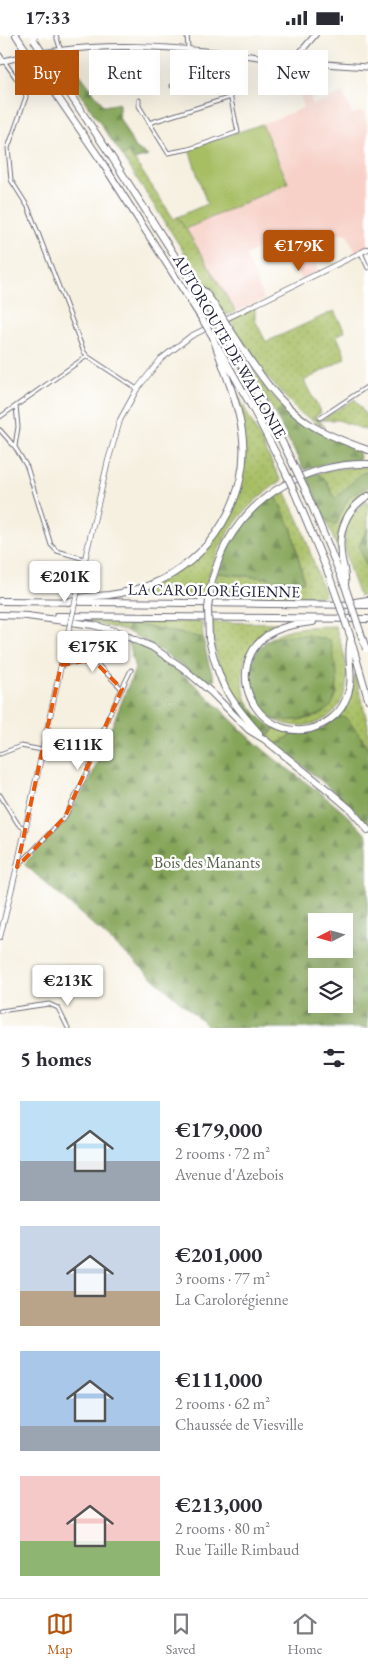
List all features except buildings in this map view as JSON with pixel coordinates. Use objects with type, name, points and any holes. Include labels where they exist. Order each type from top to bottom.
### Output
[{"type":"highway","name":"AUTOROUTE DE WALLONIE","points":[[16,35],[100,159],[202,319],[254,411],[295,493],[328,575],[350,638],[351,649]]},
{"type":"highway","name":"AUTOROUTE DE WALLONIE","points":[[32,38],[195,286],[205,292],[223,332],[294,464],[343,575]]},
{"type":"highway","points":[[215,312],[229,328],[276,396],[308,423],[368,450]]},
{"type":"highway","points":[[68,602],[79,597],[111,595],[136,590],[176,572],[189,563],[211,541],[228,515],[234,500],[242,467],[243,434],[236,401],[213,337]]},
{"type":"highway","points":[[264,739],[236,708],[216,668],[209,639],[208,609],[212,580],[225,546],[236,529],[248,513],[275,490],[300,476],[329,467],[368,464]]},
{"type":"highway","points":[[368,496],[350,512],[340,535],[345,586],[368,656]]},
{"type":"highway","points":[[341,605],[368,600]]},
{"type":"highway","name":"LA CAROLORÉGIENNE","points":[[0,601],[368,605]]},
{"type":"highway","name":"LA CAROLORÉGIENNE","points":[[0,615],[368,619]]},
{"type":"highway","points":[[27,616],[92,625],[115,631],[152,647],[183,668],[249,729],[329,791],[350,809],[368,830]]},
{"type":"highway","points":[[331,619],[290,625],[266,636],[254,650],[248,665],[246,683],[251,700],[261,715],[277,726],[291,730],[321,725],[340,710],[350,690],[352,679],[351,649]]},
{"type":"highway","points":[[351,649],[368,699]]},
{"type":"main road","points":[[302,50],[315,35]]},
{"type":"main road","points":[[2,61],[60,48],[105,43],[136,43],[203,50]]},
{"type":"main road","points":[[328,64],[368,67]]},
{"type":"street","points":[[56,35],[60,48]]},
{"type":"street","points":[[187,35],[188,48]]},
{"type":"street","points":[[0,55],[2,61],[25,91],[26,97],[8,148],[8,159],[13,183],[28,207],[78,341],[87,356],[137,389]]},
{"type":"street","points":[[139,100],[139,106],[149,123],[168,153],[189,149],[238,132],[230,97],[149,123]]},
{"type":"street","points":[[0,937],[85,559],[108,461],[120,420],[137,389],[160,359],[191,336],[368,249]]},
{"type":"street","points":[[361,253],[368,268]]},
{"type":"street","points":[[0,417],[87,356]]},
{"type":"street","points":[[320,418],[368,386]]},
{"type":"street","points":[[15,447],[18,427],[16,406]]},
{"type":"street","points":[[0,430],[15,447],[27,467],[51,545],[57,551],[85,559]]},
{"type":"street","points":[[62,665],[73,661],[92,662],[97,664],[122,689]]},
{"type":"street","points":[[17,867],[65,817],[87,773],[109,715],[131,670]]},
{"type":"street","points":[[0,754],[21,745],[42,750]]},
{"type":"street","points":[[0,795],[18,824],[25,829]]},
{"type":"street","points":[[0,1011],[49,1004],[58,1008],[68,1028]]},
{"type":"highlighted area","points":[[84,661],[97,664],[122,689],[65,817],[17,867],[42,750],[61,665]]},
{"type":"shaded area","points":[[343,93],[352,114],[364,111],[368,129],[368,249],[357,254],[346,233],[304,238],[306,251],[315,251],[318,273],[302,281],[280,237],[246,255],[264,300],[236,312],[186,229],[288,183],[262,124],[303,108],[301,95],[310,95],[312,105]]},
{"type":"green space","points":[[79,73],[89,86],[89,95],[96,95],[104,106],[119,103],[119,117],[134,146],[148,156],[134,160],[128,152],[123,157],[79,93]]},
{"type":"green space","points":[[262,124],[288,183],[186,229],[177,217],[207,204],[189,149]]},
{"type":"green space","points":[[129,152],[174,219],[177,217],[186,229],[236,312],[226,315],[220,308],[123,157]]},
{"type":"green space","points":[[255,306],[255,320],[266,342],[334,311],[345,331],[337,336],[346,358],[304,381],[321,413],[314,417],[325,427],[300,413],[256,365],[235,334],[233,324],[229,319]]},
{"type":"green space","points":[[242,354],[271,394],[285,408],[275,414]]},
{"type":"green space","points":[[232,383],[281,481],[253,503],[230,530],[214,561],[204,596],[120,598],[120,596],[190,564],[204,552],[222,529],[245,462]]},
{"type":"green space","points":[[355,399],[368,419],[368,431],[338,420],[321,420]]},
{"type":"green space","points":[[285,408],[296,418],[359,450],[360,459],[327,463],[304,470],[275,414]]},
{"type":"green space","points":[[368,467],[368,472],[362,473],[335,499],[325,479],[317,474],[335,469]]},
{"type":"green space","points":[[368,472],[368,486],[349,497],[335,526],[325,518],[307,477],[317,473],[325,479],[335,499],[362,473]]},
{"type":"green space","points":[[368,486],[368,494],[352,505],[339,552],[325,518],[335,525],[349,497]]},
{"type":"green space","points":[[284,488],[301,525],[325,596],[214,596],[217,573],[304,582],[292,530],[275,494]]},
{"type":"green space","points":[[275,494],[292,530],[304,582],[218,573],[227,550],[240,529]]},
{"type":"green space","points":[[368,501],[368,527],[359,546],[368,571],[368,596],[359,596],[347,558],[345,532],[349,520],[356,510]]},
{"type":"green space","points":[[368,527],[368,571],[359,546]]},
{"type":"green space","points":[[76,619],[202,622],[203,638],[130,623],[126,631]]},
{"type":"green space","points":[[212,622],[278,623],[278,625],[258,639],[246,657],[242,677],[247,701],[239,705],[222,675],[215,646]]},
{"type":"green space","points":[[130,623],[203,638],[209,665],[215,680],[207,685],[168,656],[126,631]]},
{"type":"green space","points":[[335,626],[347,668],[345,690],[340,703],[322,721],[310,725],[296,726],[268,717],[285,720],[311,718],[326,710],[332,704],[337,693],[262,645],[270,638],[287,630]]},
{"type":"green space","points":[[291,635],[305,635],[330,640],[337,677],[337,689],[334,700],[328,709],[318,715],[303,719],[276,720],[260,711],[251,693],[249,672],[256,652],[262,645],[272,639]]},
{"type":"green space","name":"Bois des Manants","points":[[127,639],[166,661],[184,675],[265,751],[344,812],[367,836],[368,1028],[210,1028],[24,864],[64,820],[90,780],[135,669]]},
{"type":"green space","points":[[355,674],[368,725],[368,748],[363,739],[339,716],[348,700]]},
{"type":"green space","points":[[247,701],[266,723],[275,728],[268,737],[252,722],[239,705]]},
{"type":"green space","points":[[339,716],[348,719],[368,748],[368,825],[348,803],[276,744],[294,734],[323,728]]},
{"type":"green space","points":[[275,728],[294,734],[276,744],[268,737]]}]
